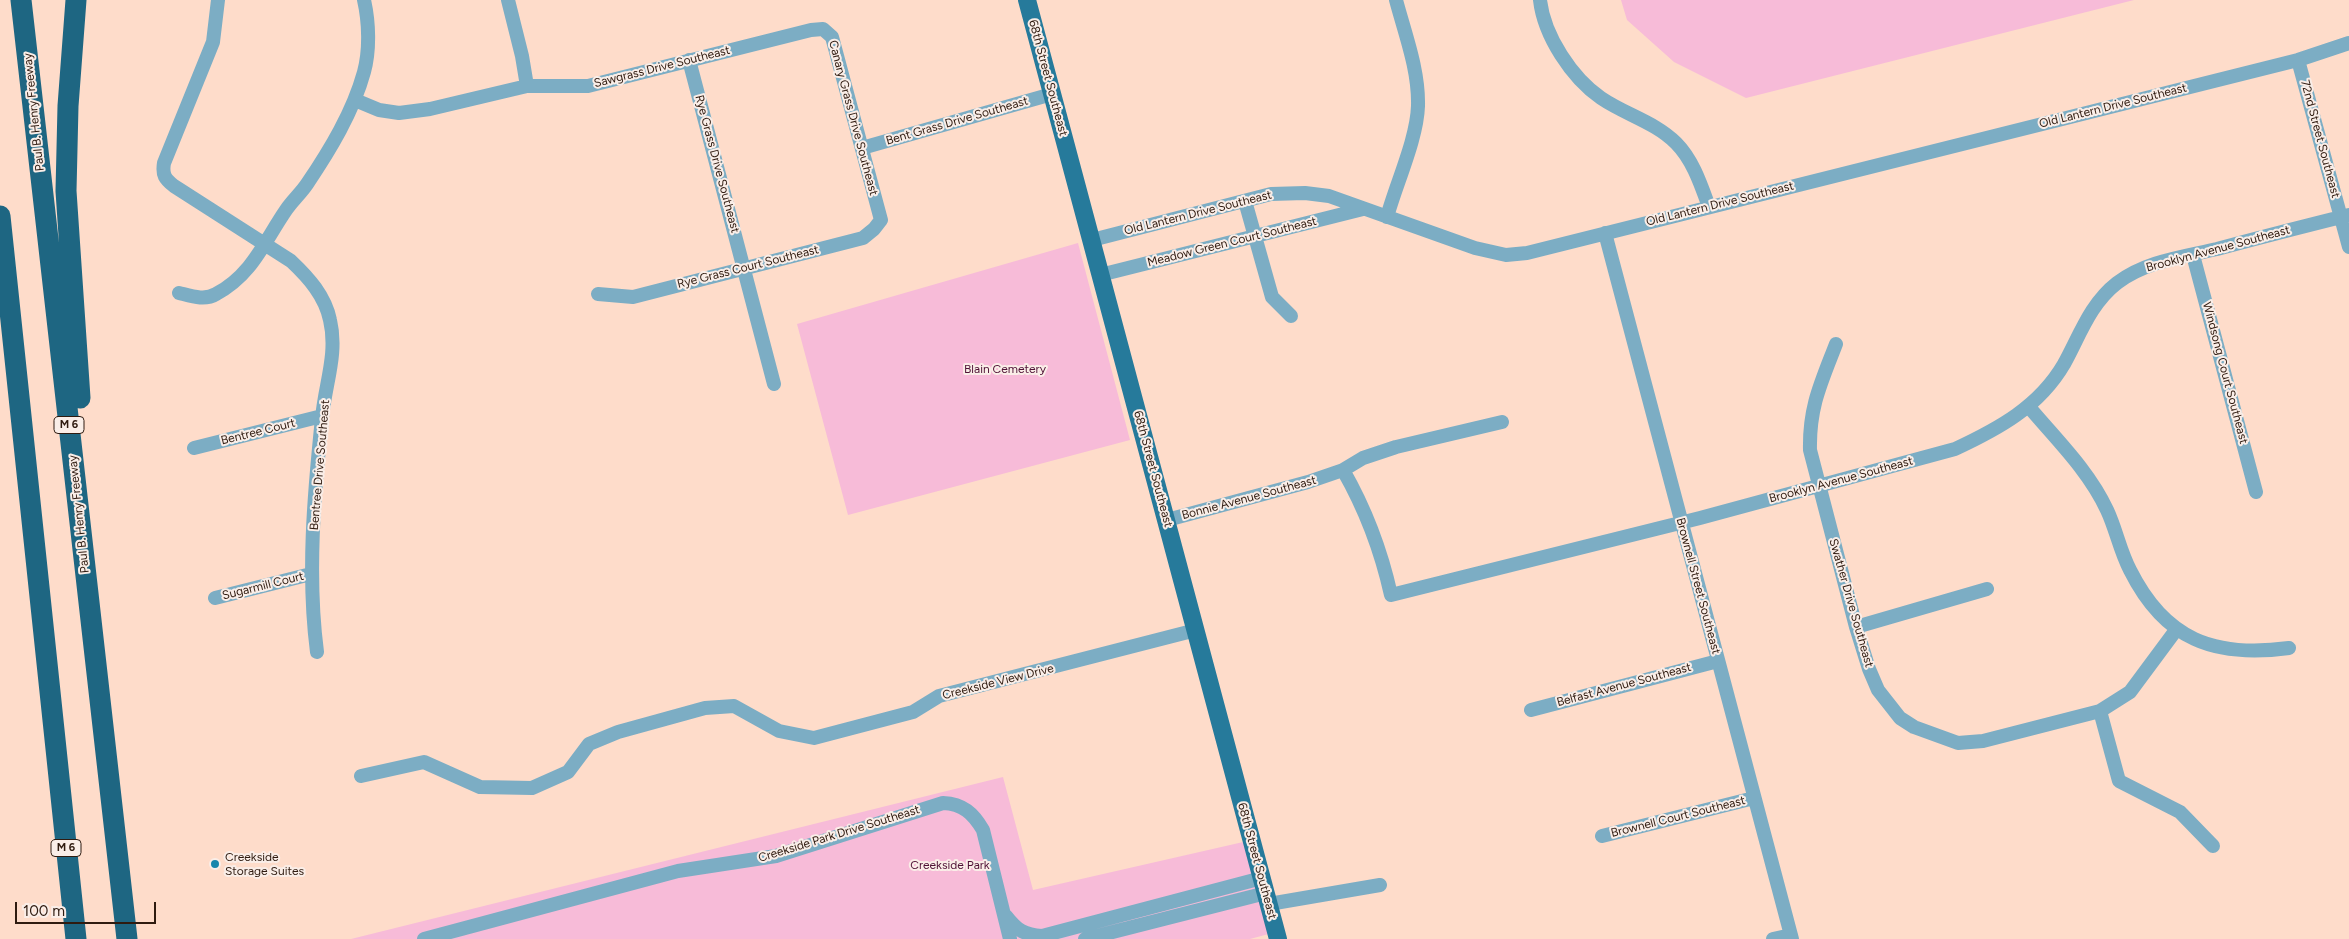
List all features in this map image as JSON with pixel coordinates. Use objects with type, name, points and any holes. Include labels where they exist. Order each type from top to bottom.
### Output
[{"type":"highway","name":"Paul B. Henry Freeway","points":[[21,0],[126,939]]},
{"type":"highway","points":[[76,0],[67,115],[67,233],[117,850]]},
{"type":"highway","name":"M 6","points":[[0,216],[76,939]]},
{"type":"highway","points":[[0,339],[56,757]]},
{"type":"main road","name":"68th Street Southeast","points":[[1027,0],[1278,939]]},
{"type":"street","name":"Bentree Drive Southeast","points":[[218,0],[213,42],[162,172],[166,180],[291,262],[307,276],[319,293],[330,319],[334,348],[322,416],[311,574],[312,615],[317,652]]},
{"type":"street","points":[[179,293],[198,298],[214,295],[237,280],[250,268],[286,210],[306,185],[354,100],[365,70],[368,41],[364,0]]},
{"type":"street","points":[[508,0],[522,56],[526,86]]},
{"type":"street","points":[[1387,217],[1412,137],[1418,105],[1415,71],[1396,0]]},
{"type":"street","points":[[1540,0],[1549,31],[1565,60],[1586,85],[1601,98],[1644,120],[1677,144],[1697,173],[1709,208]]},
{"type":"street","name":"Sawgrass Drive Southeast","points":[[354,100],[379,110],[399,113],[430,109],[526,86],[588,86],[823,29]]},
{"type":"street","name":"Canary Grass Drive Southeast","points":[[823,29],[832,37],[878,211]]},
{"type":"street","name":"Old Lantern Drive Southeast","points":[[1092,240],[1271,194],[1305,193],[1329,196],[1475,248],[1506,255],[1527,253],[2298,60],[2349,42]]},
{"type":"street","name":"Rye Grass Drive Southeast","points":[[689,60],[774,384]]},
{"type":"street","name":"72nd Street Southeast","points":[[2298,60],[2345,216],[2349,247]]},
{"type":"street","name":"Bent Grass Drive Southeast","points":[[862,148],[1052,94]]},
{"type":"street","points":[[1245,201],[1272,297],[1291,316]]},
{"type":"street","name":"Meadow Green Court Southeast","points":[[1100,275],[1363,208]]},
{"type":"street","name":"Rye Grass Court Southeast","points":[[598,294],[633,297],[863,238],[881,220],[878,211]]},
{"type":"street","name":"Brooklyn Avenue Southeast","points":[[1343,470],[1370,522],[1385,570],[1390,595],[1681,522],[1955,449],[1995,430],[2029,407],[2048,387],[2063,365],[2088,316],[2100,299],[2117,283],[2136,271],[2167,260],[2345,216]]},
{"type":"street","name":"Brownell Street Southeast","points":[[1605,233],[1791,937]]},
{"type":"street","name":"Windsong Court Southeast","points":[[2194,254],[2256,492]]},
{"type":"street","name":"Swather Drive Southeast","points":[[1836,344],[1816,393],[1809,424],[1810,450],[1856,627],[1878,690],[1900,718],[1914,728],[1958,743],[1983,741],[2100,711],[2130,692],[2176,630]]},
{"type":"street","points":[[2029,407],[2086,474],[2106,510],[2129,569],[2158,614],[2176,630],[2227,650],[2258,652],[2289,648]]},
{"type":"street","name":"Bentree Court","points":[[194,448],[322,416]]},
{"type":"street","name":"Bonnie Avenue Southeast","points":[[1167,520],[1274,493],[1343,470],[1364,458],[1396,447],[1502,422]]},
{"type":"street","name":"Sugarmill Court","points":[[215,598],[311,574]]},
{"type":"street","points":[[1856,627],[1987,589]]},
{"type":"street","name":"Creekside View Drive","points":[[361,776],[424,762],[480,788],[532,788],[568,772],[589,744],[618,732],[706,708],[734,706],[779,731],[814,738],[913,712],[939,696],[1196,630]]},
{"type":"street","name":"Belfast Avenue Southeast","points":[[1531,710],[1718,661]]},
{"type":"street","points":[[2100,711],[2119,781],[2180,812],[2213,846]]},
{"type":"street","name":"Brownell Court Southeast","points":[[1602,836],[1754,798]]},
{"type":"street","name":"Creekside Park Drive Southeast","points":[[424,939],[678,871],[776,856],[943,803],[955,803],[966,808],[976,818],[983,830],[1006,916],[1010,939]]},
{"type":"street","points":[[1006,916],[1016,929],[1027,935],[1042,936],[1266,891],[1380,885]]},
{"type":"street","points":[[1085,939],[1266,891]]},
{"type":"street","points":[[1772,939],[1791,937]]},
{"type":"green space","points":[[1621,0],[2134,0],[1746,98],[1674,62],[1627,20]]},
{"type":"green space","name":"Blain Cemetery","points":[[1078,243],[1130,440],[848,515],[797,324]]},
{"type":"green space","name":"Creekside Park","points":[[1003,777],[1033,890],[1252,840],[1276,932],[1250,939],[351,939]]},
{"type":"place","name":"Creekside Storage Suites","points":[[215,864]]}]
